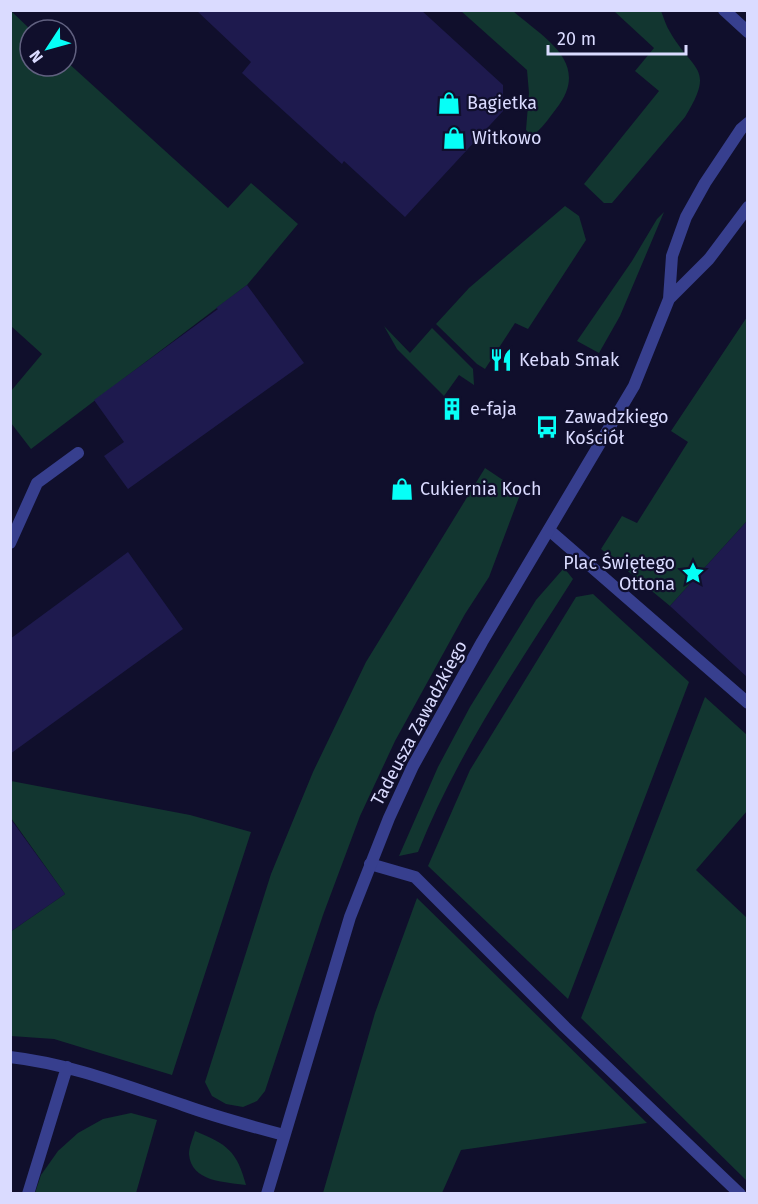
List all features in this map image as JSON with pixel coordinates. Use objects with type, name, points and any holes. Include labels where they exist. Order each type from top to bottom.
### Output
[{"type":"street","points":[[724,10],[747,32]]},
{"type":"street","name":"Tadeusza Zawadzkiego","points":[[267,1194],[350,917],[370,864],[413,766],[482,642],[634,386],[669,299],[672,256],[686,217],[711,174],[747,123]]},
{"type":"street","name":"Tadeusza Zawadzkiego","points":[[669,299],[709,259],[747,208]]},
{"type":"street","points":[[10,543],[37,483],[78,453]]},
{"type":"street","points":[[549,530],[747,703]]},
{"type":"street","points":[[370,864],[415,877],[565,1027],[740,1194]]},
{"type":"street","points":[[10,1057],[67,1067],[184,1106],[284,1135]]},
{"type":"street","points":[[28,1194],[67,1067]]},
{"type":"green space","points":[[11,11],[18,18],[18,78],[78,78],[78,72],[228,208],[251,183],[298,224],[247,285],[31,449],[11,423],[11,391],[42,354],[11,326]]},
{"type":"green space","points":[[461,11],[513,11],[550,42],[567,65],[569,78],[566,93],[548,120],[532,136],[526,130],[529,93],[527,70]]},
{"type":"green space","points":[[614,11],[661,11],[669,30],[693,63],[700,79],[694,101],[685,117],[612,203],[604,203],[584,184],[659,91],[635,71],[654,48]]},
{"type":"green space","points":[[565,206],[579,216],[586,240],[528,329],[515,323],[485,369],[436,324],[469,288]]},
{"type":"green space","points":[[664,212],[620,316],[599,353],[577,341],[632,261],[657,219]]},
{"type":"green space","points":[[747,317],[747,521],[670,606],[601,549],[622,516],[637,523],[688,442],[671,431]]},
{"type":"green space","points":[[384,326],[410,353],[432,328],[473,369],[474,385],[459,375],[444,396],[397,349]]},
{"type":"green space","points":[[485,468],[521,492],[489,577],[465,614],[395,741],[360,816],[323,915],[265,1091],[257,1101],[243,1107],[226,1104],[212,1096],[205,1082],[271,874],[313,772],[366,662]]},
{"type":"green space","points":[[564,568],[573,579],[469,746],[418,852],[399,856],[438,767],[470,707],[536,600]]},
{"type":"green space","points":[[593,594],[689,682],[568,999],[428,866],[470,770],[576,597]]},
{"type":"green space","points":[[705,697],[747,735],[747,811],[696,870],[747,918],[747,1181],[581,1018]]},
{"type":"green space","points":[[11,781],[190,815],[251,832],[172,1075],[54,1039],[11,1036],[10,932],[65,894],[11,818]]},
{"type":"green space","points":[[417,898],[647,1123],[461,1150],[442,1193],[323,1193],[375,1013]]},
{"type":"green space","points":[[131,1113],[157,1120],[136,1193],[35,1193],[41,1175],[58,1151],[78,1133],[103,1119]]},
{"type":"green space","points":[[195,1131],[215,1140],[229,1150],[239,1164],[246,1185],[210,1179],[196,1170],[189,1154]]},
{"type":"building","points":[[196,10],[421,10],[503,85],[503,111],[405,217],[344,161],[342,164],[242,73],[251,62]]},
{"type":"building","points":[[247,285],[304,363],[128,489],[104,456],[124,442],[94,400]]},
{"type":"building","points":[[747,521],[747,677],[670,606]]},
{"type":"building","points":[[128,552],[183,629],[10,754],[10,639]]},
{"type":"building","points":[[10,818],[65,894],[10,932]]},
{"type":"place","name":"Bagietka","points":[[449,103]]},
{"type":"place","name":"Witkowo","points":[[454,138]]},
{"type":"place","name":"Kebab Smak","points":[[501,360]]},
{"type":"place","name":"e-faja","points":[[452,409]]},
{"type":"place","name":"Zawadzkiego Kościół","points":[[547,427]]},
{"type":"place","name":"Cukiernia Koch","points":[[402,489]]},
{"type":"place","name":"Plac Świętego Ottona","points":[[693,573]]}]
